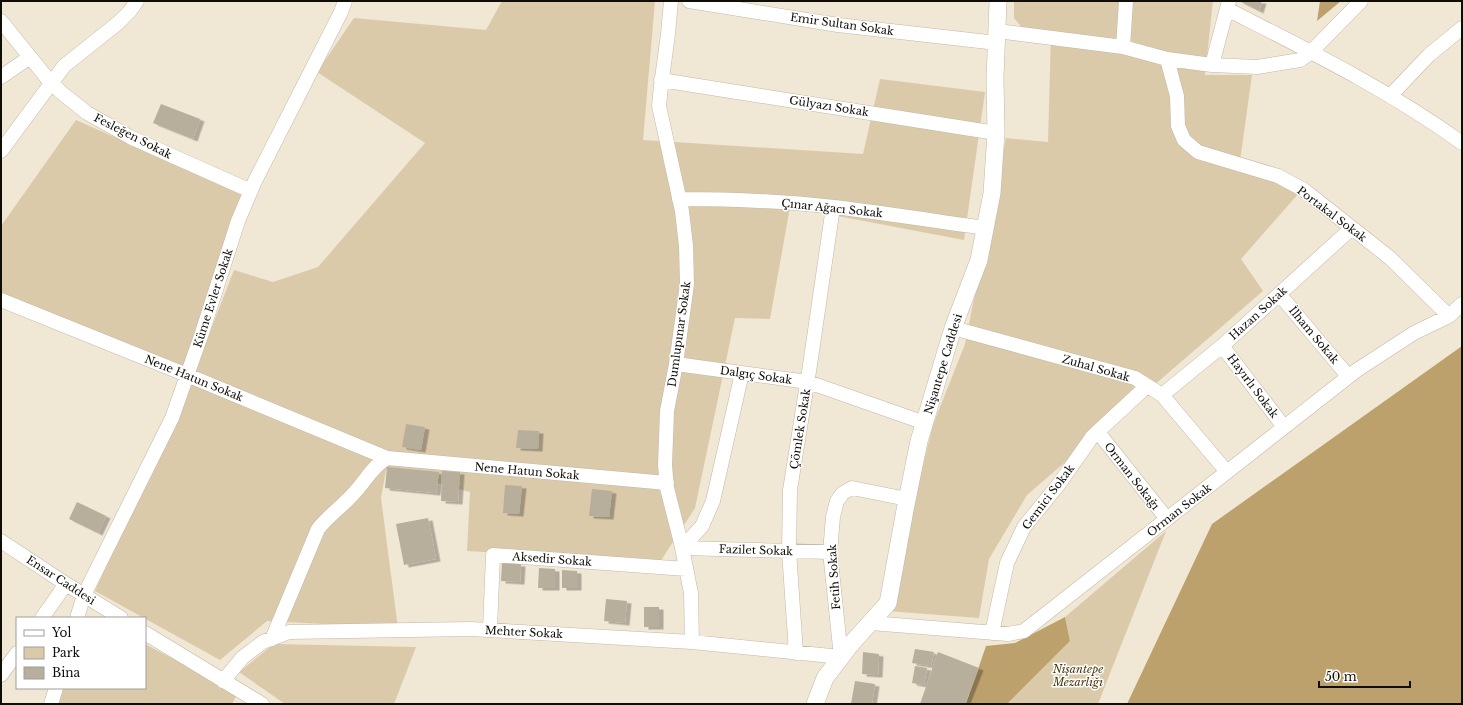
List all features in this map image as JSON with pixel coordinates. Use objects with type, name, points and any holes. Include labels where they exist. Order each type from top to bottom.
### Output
[{"type":"street","points":[[1,152],[64,66],[118,23],[130,11],[137,1]]},
{"type":"street","name":"Küme Evler Sokak","points":[[77,617],[84,595],[172,418],[202,334],[238,221],[251,191],[341,12],[345,1]]},
{"type":"street","name":"Dumlupınar Sokak","points":[[671,1],[659,106],[682,211],[686,246],[687,284],[676,364],[667,411],[664,465],[691,593],[692,642]]},
{"type":"street","name":"Emir Sultan Sokak","points":[[689,1],[838,25],[1124,47],[1167,59],[1212,65],[1257,66],[1300,60],[1312,52],[1361,1]]},
{"type":"street","name":"Nişantepe Caddesi","points":[[815,704],[825,678],[851,644],[871,624],[888,603],[919,441],[953,328],[979,260],[992,193],[996,132],[995,78],[998,1]]},
{"type":"street","points":[[1124,47],[1126,1]]},
{"type":"street","points":[[1212,65],[1228,5],[1390,96],[1461,141]]},
{"type":"street","name":"Fesleğen Sokak","points":[[1,21],[51,82],[87,113],[130,137],[251,191]]},
{"type":"street","points":[[1390,96],[1429,55],[1462,28]]},
{"type":"street","points":[[1,77],[30,57]]},
{"type":"street","name":"Portakal Sokak","points":[[1167,59],[1177,96],[1178,126],[1184,140],[1198,152],[1278,176],[1304,190],[1390,258],[1449,316]]},
{"type":"street","name":"Gülyazı Sokak","points":[[662,80],[996,132]]},
{"type":"street","name":"Çınar Ağacı Sokak","points":[[679,199],[723,199],[833,207],[985,228]]},
{"type":"street","name":"Çömlek Sokak","points":[[796,653],[789,551],[790,490],[808,382],[833,207]]},
{"type":"street","name":"Hazan Sokak","points":[[1162,395],[1222,346],[1352,228]]},
{"type":"street","name":"İlham Sokak","points":[[1279,294],[1348,376]]},
{"type":"street","name":"Nene Hatun Sokak","points":[[1,300],[387,458],[667,484]]},
{"type":"street","name":"Orman Sokak","points":[[871,624],[1008,634],[1024,631],[1348,376],[1414,333],[1449,316],[1462,304]]},
{"type":"street","name":"Zuhal Sokak","points":[[953,328],[1135,378],[1162,395],[1227,472]]},
{"type":"street","name":"Hayırlı Sokak","points":[[1222,346],[1284,427]]},
{"type":"street","name":"Dalgıç Sokak","points":[[676,364],[808,382],[925,423]]},
{"type":"street","points":[[682,548],[702,526],[713,501],[742,373]]},
{"type":"street","name":"Gemici Sokak","points":[[992,633],[1007,563],[1024,527],[1059,484],[1092,437],[1147,386]]},
{"type":"street","name":"Orman Sokağı","points":[[1098,432],[1167,519]]},
{"type":"street","points":[[272,639],[318,529],[326,518],[355,492],[378,463],[387,458]]},
{"type":"street","name":"Fetih Sokak","points":[[841,657],[830,552],[832,517],[837,501],[843,493],[852,488],[907,499]]},
{"type":"street","name":"Ensar Caddesi","points":[[1,541],[119,617]]},
{"type":"street","name":"Fazilet Sokak","points":[[682,548],[830,552]]},
{"type":"street","name":"Aksedir Sokak","points":[[490,630],[493,555],[686,569]]},
{"type":"street","points":[[43,617],[66,584]]},
{"type":"street","name":"Mehter Sokak","points":[[223,681],[243,657],[263,642],[289,632],[471,629],[692,642],[841,657]]},
{"type":"street","points":[[146,634],[223,681],[247,700],[262,704]]},
{"type":"street","points":[[1,675],[16,654]]},
{"type":"street","points":[[51,704],[56,689]]},
{"type":"green space","points":[[502,1],[655,1],[643,140],[863,154],[880,79],[985,92],[964,240],[790,207],[770,319],[735,318],[695,508],[660,562],[467,551],[470,492],[386,470],[381,498],[398,628],[267,621],[220,660],[146,619],[146,617],[142,617],[95,591],[187,391],[234,270],[273,282],[318,267],[425,143],[317,72],[354,18],[486,30]]},
{"type":"green space","points":[[1014,1],[1213,1],[1205,75],[1252,75],[1240,161],[1299,193],[1241,259],[1263,291],[1027,495],[989,559],[979,618],[887,611],[933,425],[965,344],[1006,138],[1048,142],[1051,34],[1023,29],[1014,18]]},
{"type":"green space","points":[[76,120],[245,195],[179,378],[1,307],[1,226]]},
{"type":"green space","name":"Nişantepe Mezarlığı","points":[[1166,531],[1098,704],[1007,704],[1070,641],[1065,617]]},
{"type":"green space","points":[[274,644],[416,647],[394,704],[285,704],[239,672]]},
{"type":"green space","points":[[146,645],[238,693],[232,704],[56,704],[61,689],[146,689]]},
{"type":"shaded area","points":[[1320,1],[1341,1],[1317,21]]},
{"type":"shaded area","points":[[1462,346],[1462,704],[1127,704],[1212,524]]},
{"type":"shaded area","points":[[1065,617],[1070,641],[1007,704],[966,704],[986,646],[1015,643]]},
{"type":"building","points":[[1239,1],[1262,1],[1259,11]]},
{"type":"building","points":[[161,104],[200,119],[193,139],[153,123]]},
{"type":"building","points":[[406,424],[425,427],[421,450],[402,447]]},
{"type":"building","points":[[518,430],[539,431],[538,449],[516,448]]},
{"type":"building","points":[[387,467],[439,472],[436,493],[385,488]]},
{"type":"building","points":[[442,471],[460,472],[458,502],[441,501]]},
{"type":"building","points":[[505,485],[522,486],[519,514],[503,513]]},
{"type":"building","points":[[592,489],[612,491],[609,517],[589,516]]},
{"type":"building","points":[[77,502],[106,516],[98,533],[69,519]]},
{"type":"building","points":[[428,518],[436,559],[404,565],[396,524]]},
{"type":"building","points":[[502,563],[521,564],[520,582],[501,581]]},
{"type":"building","points":[[539,568],[555,569],[555,588],[538,588]]},
{"type":"building","points":[[562,570],[577,571],[577,588],[562,588]]},
{"type":"building","points":[[606,599],[627,601],[625,623],[604,621]]},
{"type":"building","points":[[644,607],[659,607],[659,627],[644,627]]},
{"type":"building","points":[[915,649],[934,652],[931,666],[912,663]]},
{"type":"building","points":[[863,652],[879,654],[878,675],[862,674]]},
{"type":"building","points":[[938,652],[979,668],[965,704],[920,704]]},
{"type":"building","points":[[915,666],[927,668],[924,685],[912,683]]},
{"type":"building","points":[[855,681],[875,684],[872,704],[851,704]]}]
